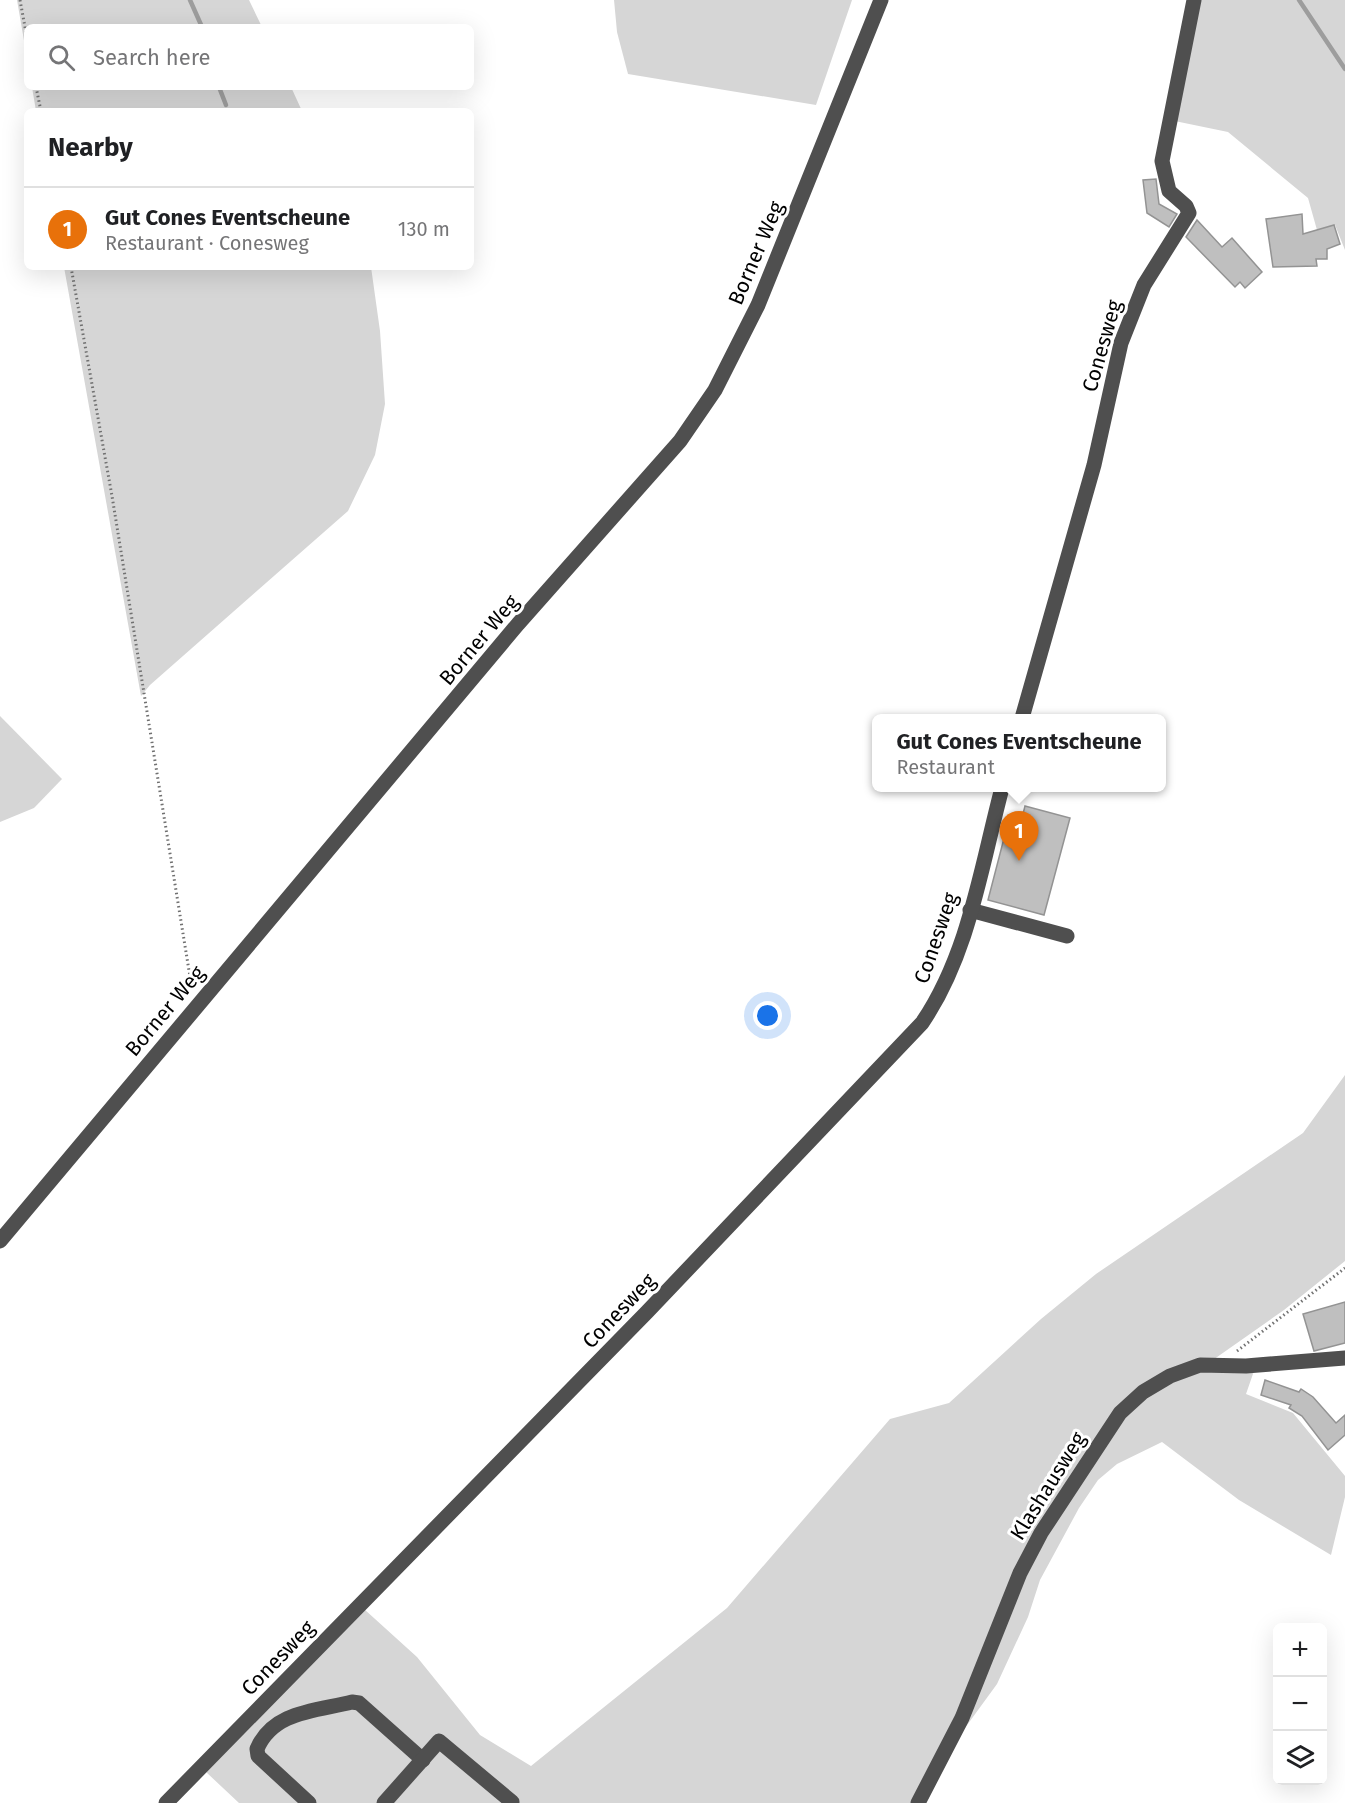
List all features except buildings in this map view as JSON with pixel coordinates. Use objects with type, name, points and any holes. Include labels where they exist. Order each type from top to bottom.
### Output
[{"type":"street","name":"Borner Weg","points":[[0,1241],[519,624],[673,449],[695,419],[736,351],[758,305],[881,0]]},
{"type":"street","name":"Conesweg","points":[[1023,714],[1094,465],[1121,343],[1144,285],[1189,213],[1186,206],[1169,191],[1162,161],[1194,0]]},
{"type":"street","name":"Conesweg","points":[[166,1803],[647,1312],[899,1050],[922,1023],[947,983],[970,910],[1001,792]]},
{"type":"street","points":[[970,910],[1067,936]]},
{"type":"street","name":"Klashausweg","points":[[918,1803],[962,1718],[1020,1572],[1041,1533],[1120,1413],[1143,1392],[1170,1376],[1200,1365],[1246,1366],[1345,1358]]},
{"type":"street","points":[[309,1803],[258,1756],[256,1749],[259,1743],[282,1719],[352,1702],[359,1703],[423,1760]]},
{"type":"street","points":[[384,1803],[439,1741],[512,1802]]},
{"type":"path","points":[[20,0],[24,24]]},
{"type":"path","points":[[37,90],[40,108]]},
{"type":"path","points":[[72,270],[120,542],[195,1009]]},
{"type":"path","points":[[1221,1364],[1345,1268]]},
{"type":"shaded area","points":[[17,0],[249,0],[261,24],[24,24],[24,41]]},
{"type":"shaded area","points":[[614,0],[852,0],[816,105],[628,74],[617,32]]},
{"type":"shaded area","points":[[1199,0],[1345,0],[1345,250],[1335,225],[1317,230],[1308,198],[1228,132],[1165,119]]},
{"type":"shaded area","points":[[32,90],[292,90],[301,108],[36,108]]},
{"type":"shaded area","points":[[65,270],[371,270],[380,331],[385,404],[375,455],[348,511],[150,685],[141,696]]},
{"type":"shaded area","points":[[0,716],[62,779],[34,808],[0,822]]},
{"type":"shaded area","points":[[1345,1075],[1345,1261],[1284,1310],[1210,1362],[1143,1390],[1039,1532],[960,1718],[916,1803],[239,1803],[206,1772],[364,1609],[417,1657],[480,1735],[531,1766],[727,1608],[890,1419],[949,1403],[1041,1319],[1096,1274],[1303,1133]]},
{"type":"shaded area","points":[[1201,1367],[1254,1371],[1246,1394],[1293,1413],[1345,1476],[1345,1497],[1331,1555],[1239,1500],[1162,1442],[1117,1464],[1098,1480],[1079,1508],[1040,1580],[1028,1617],[997,1684],[962,1732],[1022,1573],[1134,1402]]},
{"type":"waterway","points":[[190,0],[201,24]]},
{"type":"waterway","points":[[1299,0],[1345,69]]},
{"type":"waterway","points":[[220,90],[226,105]]},
{"type":"place","name":"Gut Cones Eventscheune","points":[[1019,861]]}]
